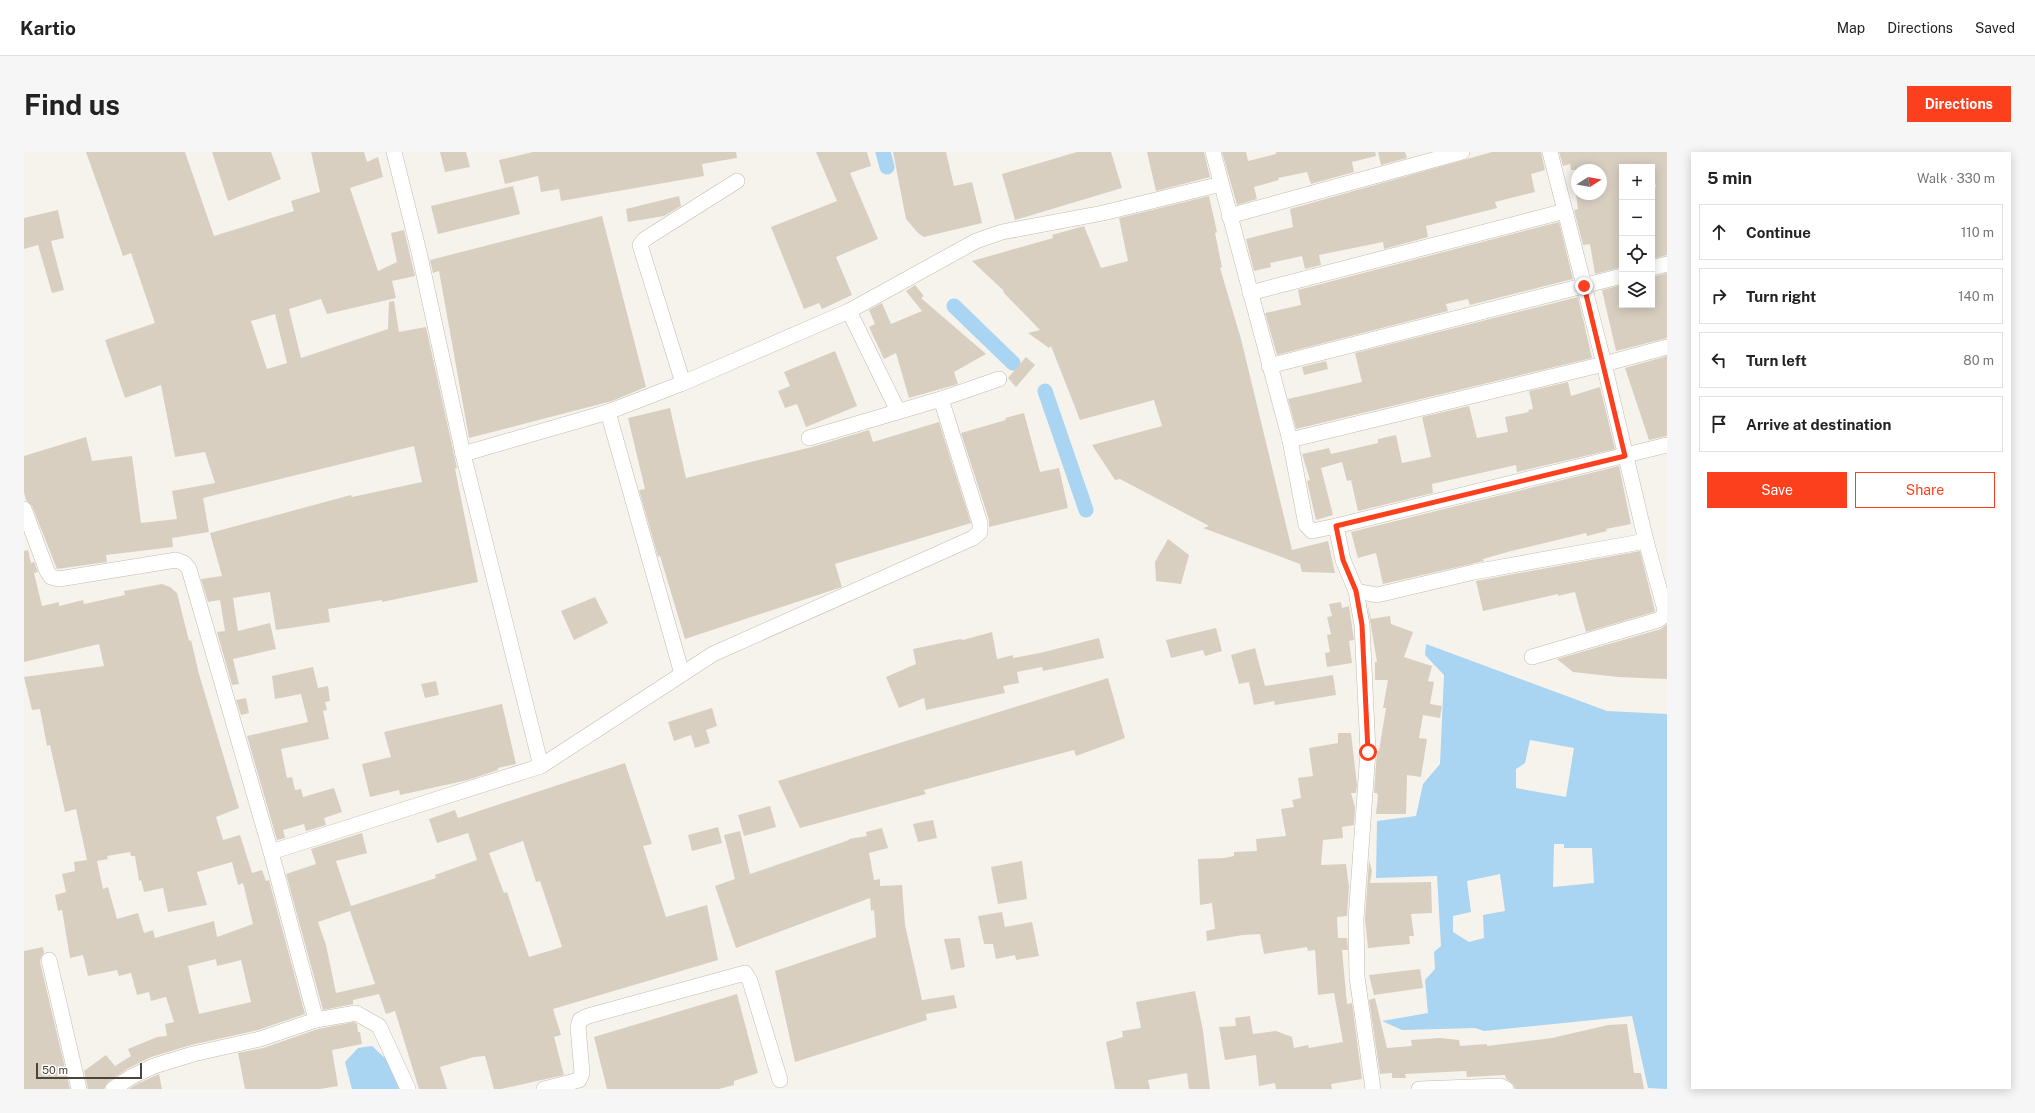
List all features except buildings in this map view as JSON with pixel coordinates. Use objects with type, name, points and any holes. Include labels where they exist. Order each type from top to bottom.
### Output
[{"type":"street","points":[[394,152],[419,252],[463,454],[541,766]]},
{"type":"street","points":[[1212,152],[1290,440],[1306,525],[1312,531],[1667,445]]},
{"type":"street","points":[[1229,216],[1462,152]]},
{"type":"street","points":[[1532,657],[1658,620],[1663,616],[1665,610],[1646,541],[1604,364],[1550,152]]},
{"type":"street","points":[[683,383],[640,245],[645,239],[737,181]]},
{"type":"street","points":[[463,454],[608,412],[683,383],[849,311],[976,241],[1002,232],[1103,213],[1221,184]]},
{"type":"street","points":[[1250,294],[1565,211]]},
{"type":"street","points":[[1655,267],[1667,264]]},
{"type":"street","points":[[1270,366],[1619,277]]},
{"type":"street","points":[[849,311],[898,411]]},
{"type":"street","points":[[1290,440],[1604,364],[1667,347]]},
{"type":"street","points":[[809,438],[941,399],[999,380]]},
{"type":"street","points":[[271,852],[541,766],[713,654],[973,538],[980,532],[980,523],[941,399]]},
{"type":"street","points":[[608,412],[682,674]]},
{"type":"street","points":[[24,509],[47,571],[51,577],[59,579],[176,560],[184,563],[189,569],[271,852],[316,1020]]},
{"type":"street","points":[[1336,526],[1343,560],[1356,595],[1362,625],[1368,752],[1356,919],[1357,977],[1373,1089]]},
{"type":"street","points":[[1356,595],[1377,595],[1474,572],[1646,541]]},
{"type":"street","points":[[49,960],[79,1089]]},
{"type":"street","points":[[544,1089],[580,1080],[582,1072],[578,1027],[580,1020],[588,1016],[745,974],[750,981],[780,1080]]},
{"type":"street","points":[[113,1089],[131,1076],[154,1066],[193,1054],[260,1039],[316,1020],[356,1013],[379,1026],[408,1089]]},
{"type":"street","points":[[1419,1089],[1500,1086],[1506,1089]]},
{"type":"water","points":[[1426,644],[1607,711],[1667,714],[1667,1089],[1648,1088],[1632,1016],[1484,1031],[1475,1028],[1402,1030],[1382,1021],[1428,1013],[1425,980],[1435,969],[1434,952],[1441,946],[1437,876],[1376,878],[1377,821],[1416,816],[1423,784],[1440,764],[1444,675],[1425,655]],"holes":[[[1530,740],[1574,748],[1566,797],[1516,788],[1516,769],[1525,763]],[[1554,844],[1564,844],[1564,848],[1592,848],[1594,883],[1553,887]],[[1500,874],[1505,911],[1483,915],[1484,938],[1469,942],[1453,932],[1453,916],[1471,912],[1467,881]]]},
{"type":"water","points":[[372,1046],[388,1061],[403,1089],[352,1089],[345,1062],[358,1048]]},
{"type":"waterway","points":[[883,152],[887,167]]},
{"type":"waterway","points":[[954,306],[1013,363]]},
{"type":"waterway","points":[[1045,391],[1086,510]]},
{"type":"route","points":[[1368,752],[1362,625],[1356,591],[1343,560],[1336,526],[1625,456],[1584,286]]}]
